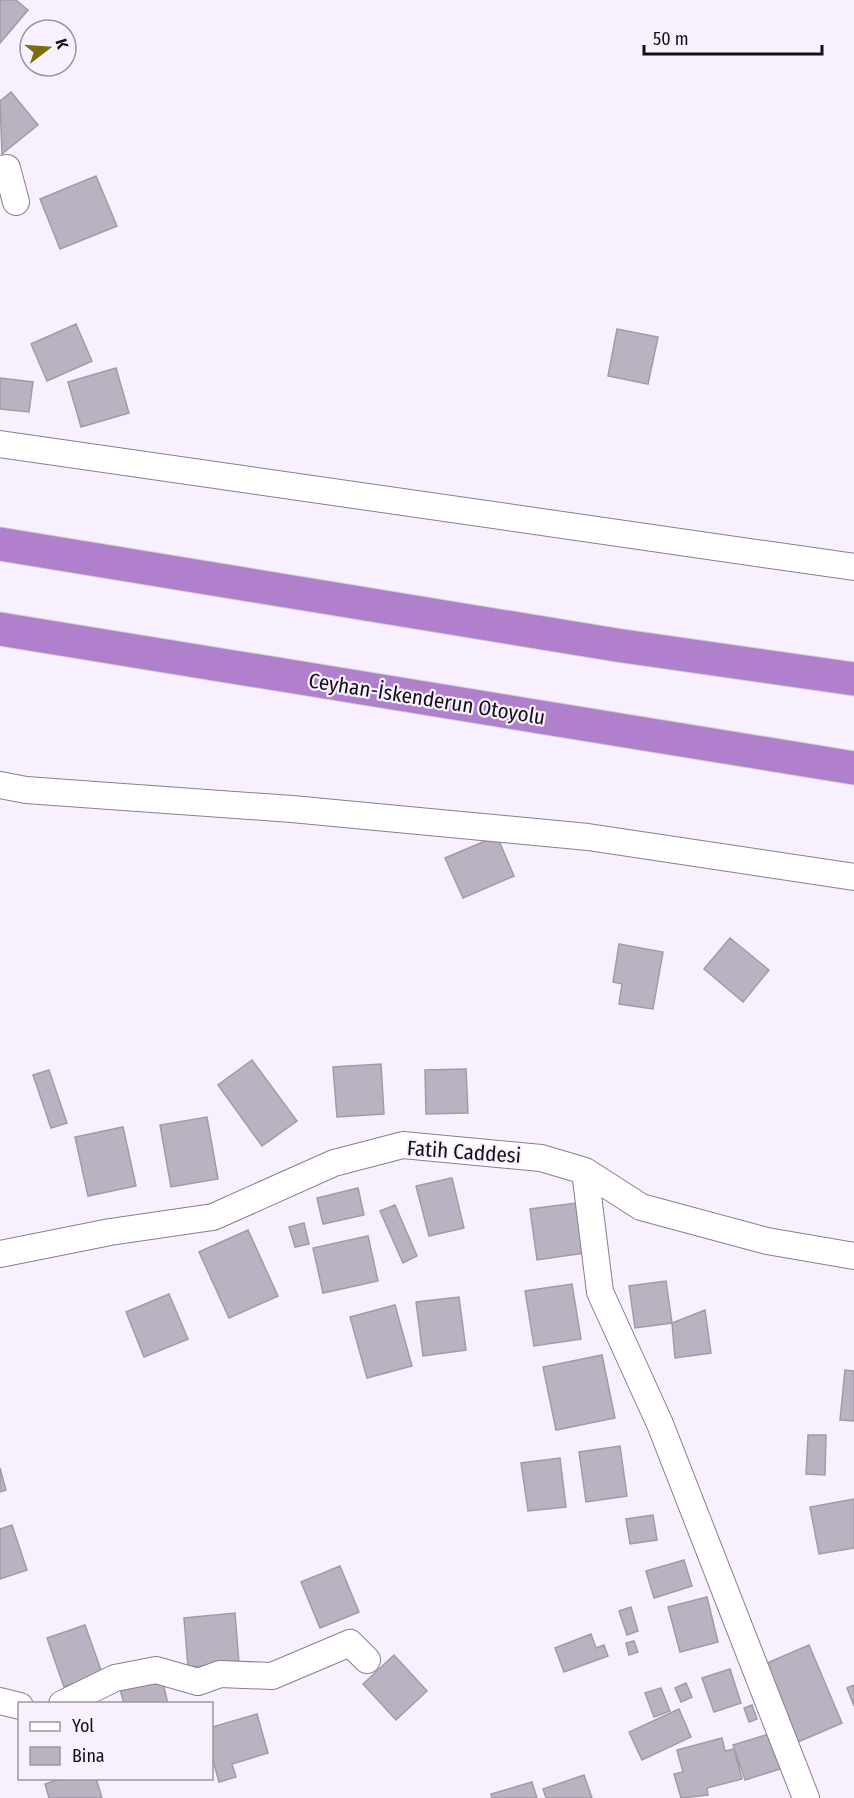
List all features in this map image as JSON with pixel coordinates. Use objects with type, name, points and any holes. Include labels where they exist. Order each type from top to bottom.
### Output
[{"type":"highway","points":[[0,544],[616,645],[854,679]]},
{"type":"highway","name":"Ceyhan-İskenderun Otoyolu","points":[[0,629],[854,768]]},
{"type":"street","points":[[0,169],[7,168],[16,202]]},
{"type":"street","points":[[0,444],[854,567]]},
{"type":"street","points":[[0,785],[26,790],[292,809],[588,837],[854,877]]},
{"type":"street","name":"Fatih Caddesi","points":[[0,1254],[110,1232],[213,1217],[334,1163],[403,1145],[541,1158],[585,1171],[641,1207],[767,1241],[854,1256]]},
{"type":"street","points":[[585,1171],[600,1292],[660,1424],[806,1798]]},
{"type":"street","points":[[66,1702],[116,1677],[156,1670],[198,1682],[220,1674],[272,1676],[350,1643],[367,1660]]},
{"type":"street","points":[[0,1701],[18,1706]]},
{"type":"building","points":[[0,0],[16,0],[28,10],[21,18],[18,18],[18,22],[0,43]]},
{"type":"building","points":[[11,92],[38,125],[2,154],[0,101]]},
{"type":"building","points":[[96,176],[117,226],[60,249],[40,199]]},
{"type":"building","points":[[76,324],[92,361],[47,381],[31,344]]},
{"type":"building","points":[[617,329],[658,337],[648,384],[608,376]]},
{"type":"building","points":[[116,368],[129,413],[81,427],[68,382]]},
{"type":"building","points":[[0,378],[33,382],[29,412],[0,409]]},
{"type":"building","points":[[497,836],[514,876],[463,898],[445,858]]},
{"type":"building","points":[[730,938],[769,970],[743,1002],[704,969]]},
{"type":"building","points":[[619,944],[663,952],[653,1009],[619,1004],[622,984],[613,982]]},
{"type":"building","points":[[252,1060],[297,1121],[262,1146],[218,1085]]},
{"type":"building","points":[[381,1064],[384,1114],[337,1117],[333,1067]]},
{"type":"building","points":[[466,1069],[468,1113],[426,1114],[425,1070]]},
{"type":"building","points":[[49,1070],[67,1123],[51,1128],[33,1075]]},
{"type":"building","points":[[207,1117],[218,1179],[171,1187],[160,1125]]},
{"type":"building","points":[[123,1127],[136,1186],[88,1196],[75,1137]]},
{"type":"building","points":[[452,1178],[464,1228],[429,1236],[416,1186]]},
{"type":"building","points":[[358,1188],[364,1215],[323,1224],[317,1198]]},
{"type":"building","points":[[576,1203],[584,1253],[537,1260],[530,1209]]},
{"type":"building","points":[[395,1205],[417,1256],[403,1263],[380,1211]]},
{"type":"building","points":[[304,1223],[309,1244],[295,1247],[289,1227]]},
{"type":"building","points":[[248,1230],[278,1296],[229,1318],[199,1252]]},
{"type":"building","points":[[368,1236],[378,1281],[323,1293],[313,1248]]},
{"type":"building","points":[[666,1281],[672,1323],[635,1328],[629,1286]]},
{"type":"building","points":[[572,1284],[581,1339],[534,1346],[525,1291]]},
{"type":"building","points":[[169,1294],[188,1339],[144,1357],[126,1312]]},
{"type":"building","points":[[459,1297],[466,1350],[423,1356],[416,1302]]},
{"type":"building","points":[[395,1305],[412,1366],[367,1378],[350,1317]]},
{"type":"building","points":[[705,1310],[711,1353],[675,1358],[672,1323]]},
{"type":"building","points":[[602,1355],[615,1418],[556,1430],[543,1367]]},
{"type":"building","points":[[845,1370],[854,1371],[854,1421],[840,1420]]},
{"type":"building","points":[[808,1435],[826,1435],[825,1475],[806,1474]]},
{"type":"building","points":[[620,1446],[627,1496],[586,1502],[579,1452]]},
{"type":"building","points":[[560,1458],[566,1507],[528,1511],[521,1463]]},
{"type":"building","points":[[0,1468],[6,1490],[0,1492]]},
{"type":"building","points":[[854,1499],[854,1548],[819,1554],[810,1507]]},
{"type":"building","points":[[653,1515],[657,1540],[630,1544],[626,1519]]},
{"type":"building","points":[[12,1525],[27,1570],[0,1579],[0,1529]]},
{"type":"building","points":[[684,1560],[692,1586],[654,1598],[646,1571]]},
{"type":"building","points":[[340,1566],[359,1612],[320,1628],[301,1582]]},
{"type":"building","points":[[707,1597],[718,1642],[680,1652],[668,1607]]},
{"type":"building","points":[[631,1607],[638,1631],[627,1635],[619,1611]]},
{"type":"building","points":[[235,1613],[239,1663],[188,1667],[184,1618]]},
{"type":"building","points":[[85,1625],[102,1673],[64,1687],[47,1638]]},
{"type":"building","points":[[591,1634],[596,1648],[604,1645],[608,1656],[564,1672],[555,1648]]},
{"type":"building","points":[[634,1641],[638,1652],[629,1655],[626,1643]]},
{"type":"building","points":[[809,1645],[842,1723],[798,1742],[765,1664]]},
{"type":"building","points":[[394,1655],[427,1691],[396,1720],[363,1684]]},
{"type":"building","points":[[730,1669],[741,1703],[714,1712],[702,1678]]},
{"type":"building","points":[[162,1679],[168,1702],[123,1702],[120,1689]]},
{"type":"building","points":[[686,1683],[692,1697],[681,1702],[675,1688]]},
{"type":"building","points":[[854,1685],[854,1706],[847,1688]]},
{"type":"building","points":[[661,1688],[670,1711],[654,1717],[645,1693]]},
{"type":"building","points":[[752,1705],[757,1719],[749,1722],[744,1708]]},
{"type":"building","points":[[679,1709],[691,1737],[642,1760],[629,1732]]},
{"type":"building","points":[[257,1714],[268,1753],[232,1764],[236,1777],[219,1782],[213,1761],[213,1727]]},
{"type":"building","points":[[769,1734],[780,1769],[745,1780],[733,1745]]},
{"type":"building","points":[[722,1738],[725,1751],[734,1749],[742,1779],[707,1788],[708,1795],[681,1798],[674,1774],[683,1772],[677,1750]]},
{"type":"building","points":[[584,1775],[592,1798],[546,1798],[543,1789]]},
{"type":"building","points":[[57,1780],[97,1780],[102,1798],[49,1798],[45,1784]]},
{"type":"building","points":[[532,1782],[537,1798],[492,1798],[491,1794]]}]
